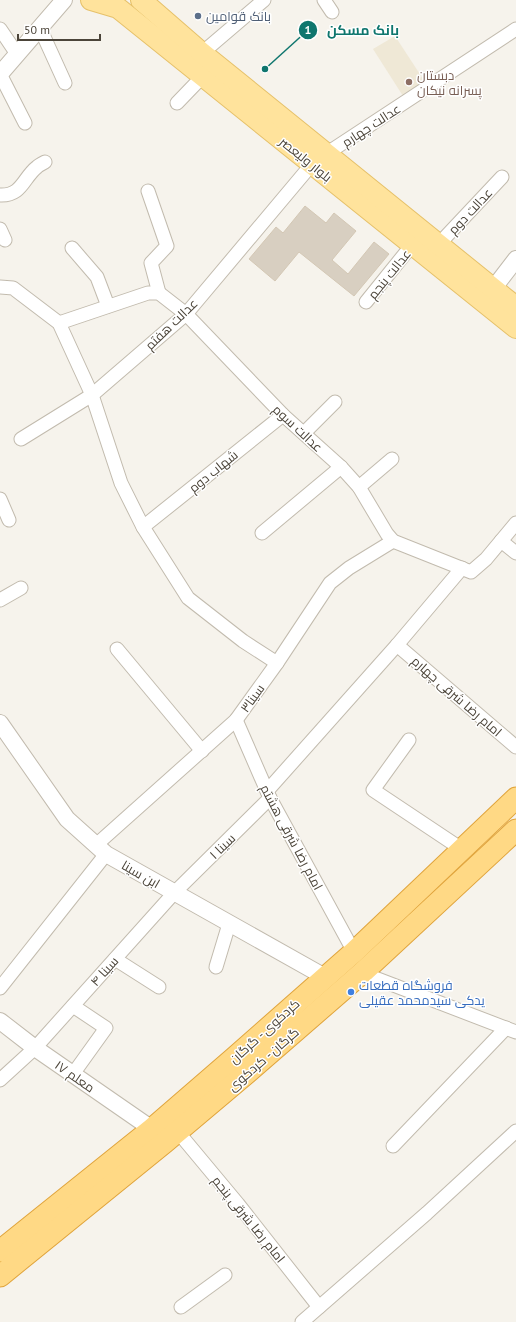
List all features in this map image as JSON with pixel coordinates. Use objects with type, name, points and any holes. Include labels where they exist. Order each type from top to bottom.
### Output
[{"type":"highway","name":"کردکوی - گرگان","points":[[0,1251],[152,1129],[325,978],[463,850],[516,798]]},
{"type":"highway","name":"گرگان - کردکوی","points":[[0,1276],[178,1132],[253,1068],[362,972],[516,830]]},
{"type":"main road","name":"بلوار ولیعصر","points":[[81,0],[91,0],[118,8],[203,76],[438,245],[516,308]]},
{"type":"main road","name":"بلوار ولیعصر","points":[[141,0],[202,53],[412,245],[516,328]]},
{"type":"street","points":[[25,123],[0,74],[64,0]]},
{"type":"street","points":[[202,53],[264,0]]},
{"type":"street","points":[[324,0],[332,12]]},
{"type":"street","points":[[40,28],[65,83]]},
{"type":"street","points":[[0,29],[17,54]]},
{"type":"street","name":"عدالت چهارم","points":[[319,159],[516,29]]},
{"type":"street","points":[[177,102],[203,76]]},
{"type":"street","name":"عدالت هفتم","points":[[21,438],[92,395],[186,314],[319,159]]},
{"type":"street","points":[[0,195],[18,191],[37,166],[45,162]]},
{"type":"street","name":"عدالت دوم","points":[[438,245],[502,176]]},
{"type":"street","points":[[59,323],[148,293],[159,293],[151,263],[167,246],[148,191]]},
{"type":"street","name":"عدالت پنجم","points":[[366,302],[412,245]]},
{"type":"street","points":[[72,248],[97,277],[108,306]]},
{"type":"street","points":[[493,289],[516,259]]},
{"type":"street","points":[[0,286],[13,288],[59,323],[92,395],[121,483],[143,527],[188,598],[243,641],[277,663]]},
{"type":"street","name":"عدالت سوم","points":[[159,293],[186,314],[283,415],[341,467],[359,487],[387,534],[393,541]]},
{"type":"street","points":[[304,433],[335,402]]},
{"type":"street","name":"شهاب دوم","points":[[143,527],[283,415]]},
{"type":"street","points":[[359,487],[392,459]]},
{"type":"street","points":[[262,533],[341,467]]},
{"type":"street","points":[[0,499],[9,520]]},
{"type":"street","points":[[393,541],[471,572],[486,559],[516,523]]},
{"type":"street","name":"سینا۳","points":[[0,988],[101,849],[236,720],[277,663],[330,583],[349,568],[393,541]]},
{"type":"street","points":[[501,541],[516,552]]},
{"type":"street","name":"سینا ۱","points":[[174,893],[269,795],[462,568]]},
{"type":"street","points":[[0,600],[21,588]]},
{"type":"street","name":"امام رضا شرقی چهارم","points":[[397,645],[516,747]]},
{"type":"street","points":[[118,649],[202,751]]},
{"type":"street","name":"امام رضا شرقی هشتم","points":[[236,720],[269,795],[354,952]]},
{"type":"street","name":"ابن سینا","points":[[0,722],[67,819],[101,849],[174,893],[325,978]]},
{"type":"street","points":[[409,740],[373,790],[463,850]]},
{"type":"street","name":"سینا ۴","points":[[0,1080],[35,1048],[174,893]]},
{"type":"street","points":[[216,967],[229,924]]},
{"type":"street","points":[[115,959],[160,987]]},
{"type":"street","points":[[362,972],[511,1030],[393,1146]]},
{"type":"street","points":[[73,1006],[106,1028],[73,1074]]},
{"type":"street","name":"معلم ۱۷","points":[[0,1021],[35,1048],[152,1129]]},
{"type":"street","points":[[302,1322],[427,1213],[516,1131]]},
{"type":"street","name":"امام رضا شرقی پنجم","points":[[178,1132],[238,1204],[319,1307]]},
{"type":"street","points":[[181,1307],[224,1275]]},
{"type":"shaded area","points":[[395,36],[425,82],[403,96],[373,49]]},
{"type":"building","points":[[305,206],[326,223],[334,213],[356,231],[332,260],[348,274],[374,242],[389,254],[354,296],[299,252],[275,281],[249,259],[276,227],[283,233]]},
{"type":"place","name":"بانک قوامین","points":[[198,16]]},
{"type":"place","name":"بانک مسکن","points":[[265,69]]},
{"type":"place","name":"دبستان پسرانه نیکان","points":[[409,82]]},
{"type":"place","name":"فروشگاه قطعات یدکی سیدمحمد عقیلی","points":[[351,992]]}]
